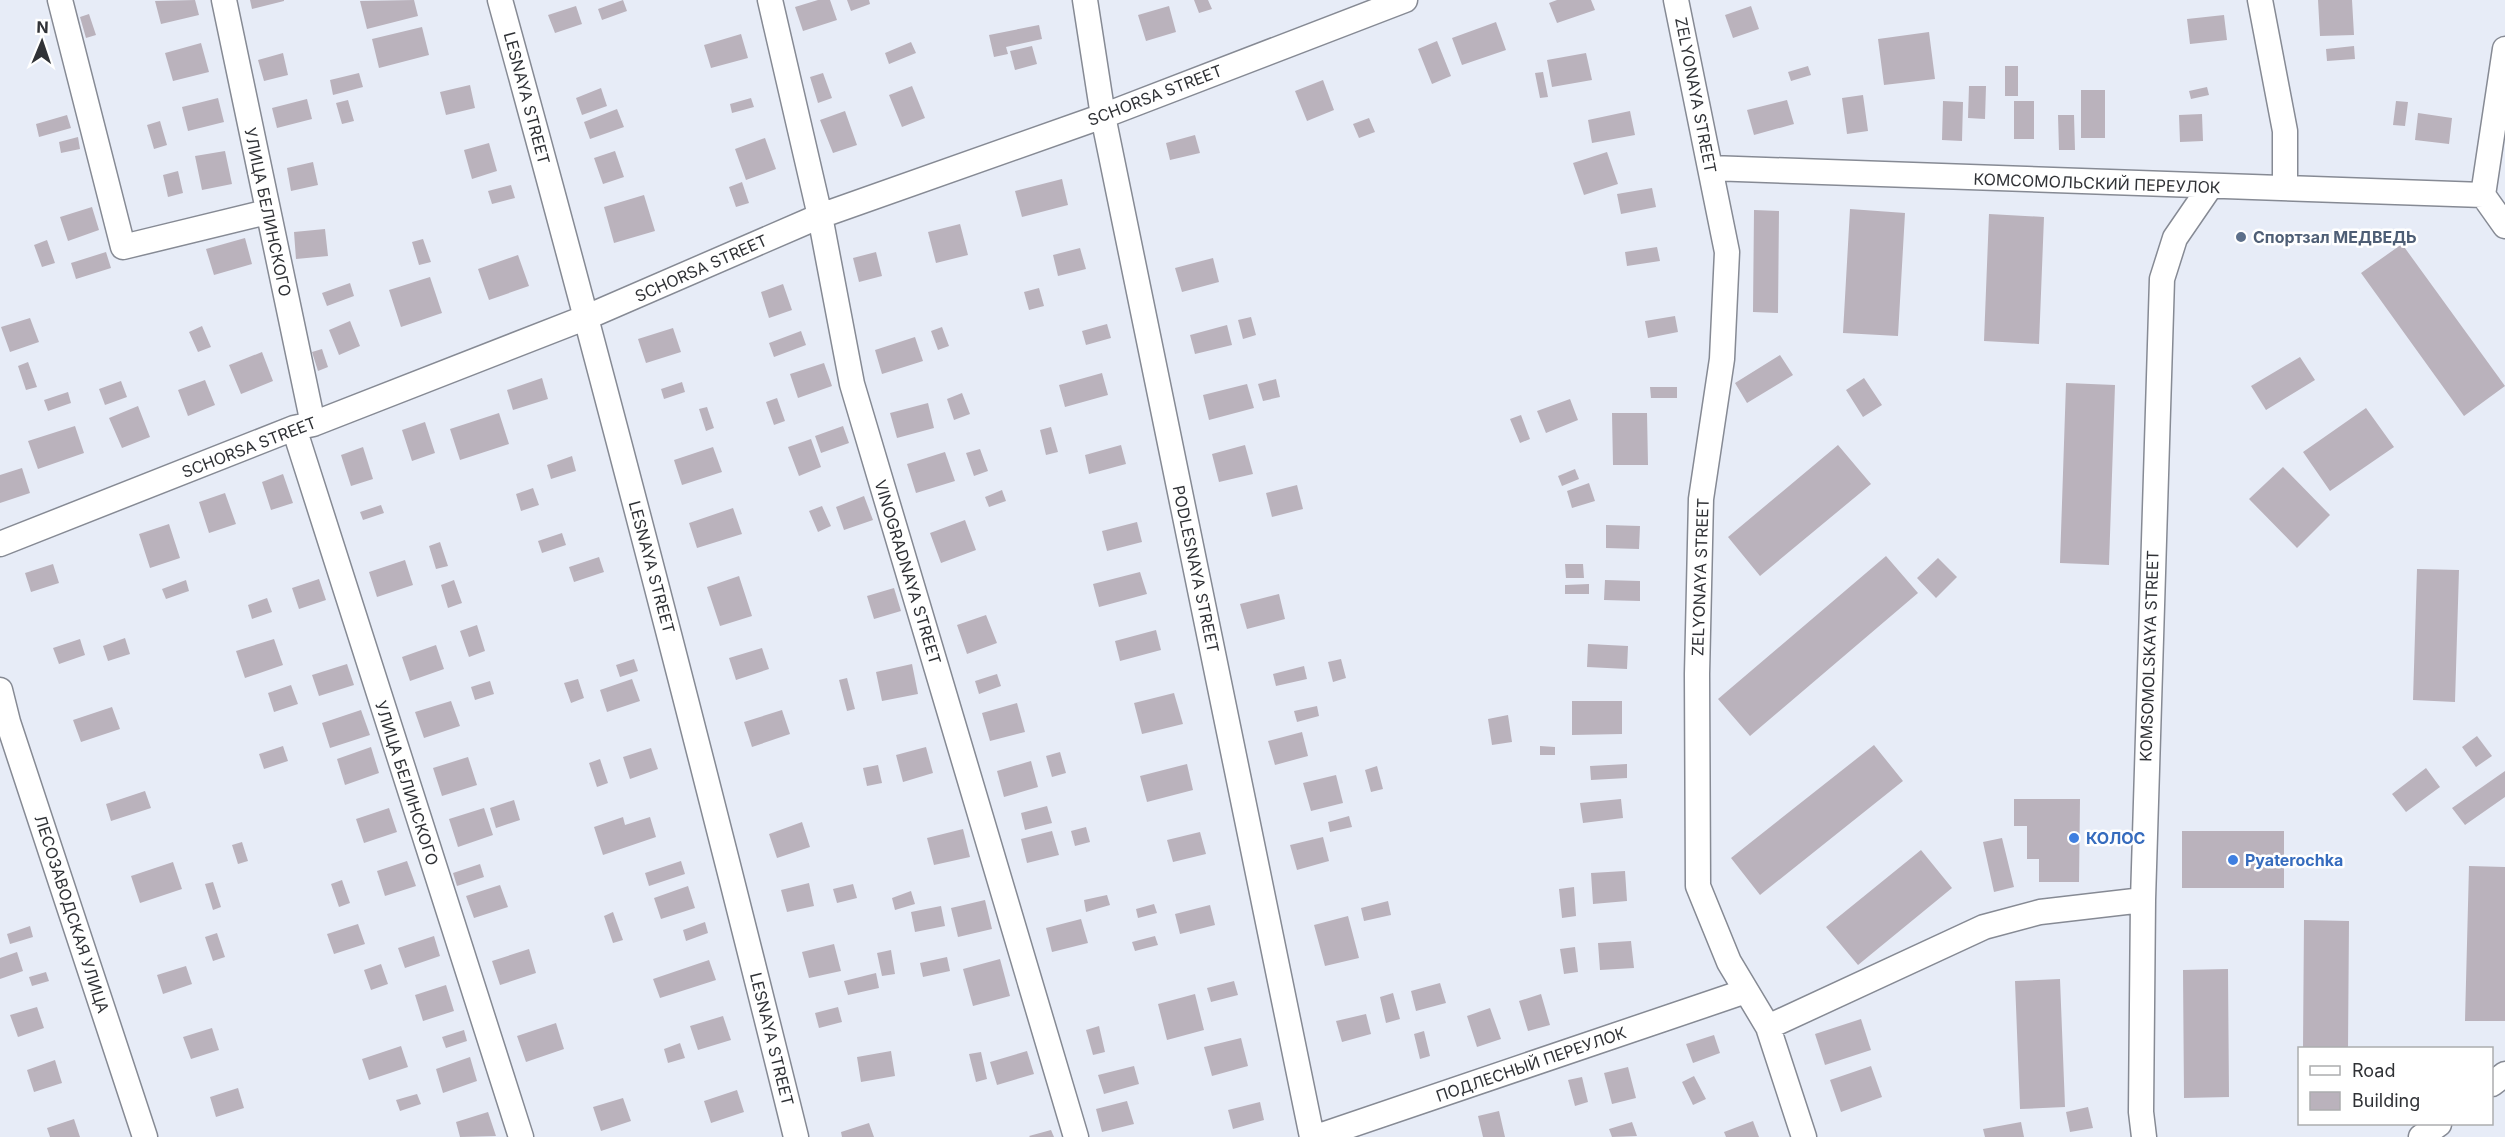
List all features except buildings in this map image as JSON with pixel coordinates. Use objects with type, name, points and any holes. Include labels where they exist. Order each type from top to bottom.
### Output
[{"type":"street","points":[[60,0],[123,247],[267,212]]},
{"type":"street","name":"УЛИЦА БЕЛИНСКОГО","points":[[224,0],[267,212],[303,426],[521,1137]]},
{"type":"street","name":"LESNAYA STREET","points":[[501,0],[587,317],[717,818],[796,1137]]},
{"type":"street","name":"VINOGRADNAYA STREET","points":[[770,0],[820,216],[852,384],[1076,1137]]},
{"type":"street","name":"PODLESNAYA STREET","points":[[1085,0],[1103,116],[1314,1137]]},
{"type":"street","name":"SCHORSA STREET","points":[[0,544],[587,317],[820,216],[1103,116],[1405,0]]},
{"type":"street","name":"ZELYONAYA STREET","points":[[1676,0],[1727,252],[1722,359],[1701,499],[1697,685],[1698,886],[1729,962],[1768,1027],[1804,1137]]},
{"type":"street","points":[[2260,0],[2285,131],[2285,189]]},
{"type":"street","points":[[2505,49],[2483,195],[2505,226]]},
{"type":"street","name":"КОМСОМОЛЬСКИЙ ПЕРЕУЛОК","points":[[1710,168],[2210,188],[2483,195]]},
{"type":"street","name":"KOMSOMOLSKAYA STREET","points":[[2144,1137],[2141,1112],[2143,900],[2162,279],[2175,238],[2210,188]]},
{"type":"street","name":"ЛЕСОЗАВОДСКАЯ УЛИЦА","points":[[0,690],[12,733],[145,1137]]},
{"type":"street","points":[[1768,1027],[1984,927],[2040,912],[2143,900]]},
{"type":"street","name":"ПОДЛЕСНЫЙ ПЕРЕУЛОК","points":[[1314,1137],[1746,991]]},
{"type":"street","points":[[2493,1083],[2505,1074]]},
{"type":"street","points":[[2421,1137],[2438,1125]]},
{"type":"place","name":"Спортзал МЕДВЕДЬ","points":[[2241,237]]},
{"type":"place","name":"КОЛОС","points":[[2074,838]]},
{"type":"place","name":"Pyaterochka","points":[[2233,860]]}]
